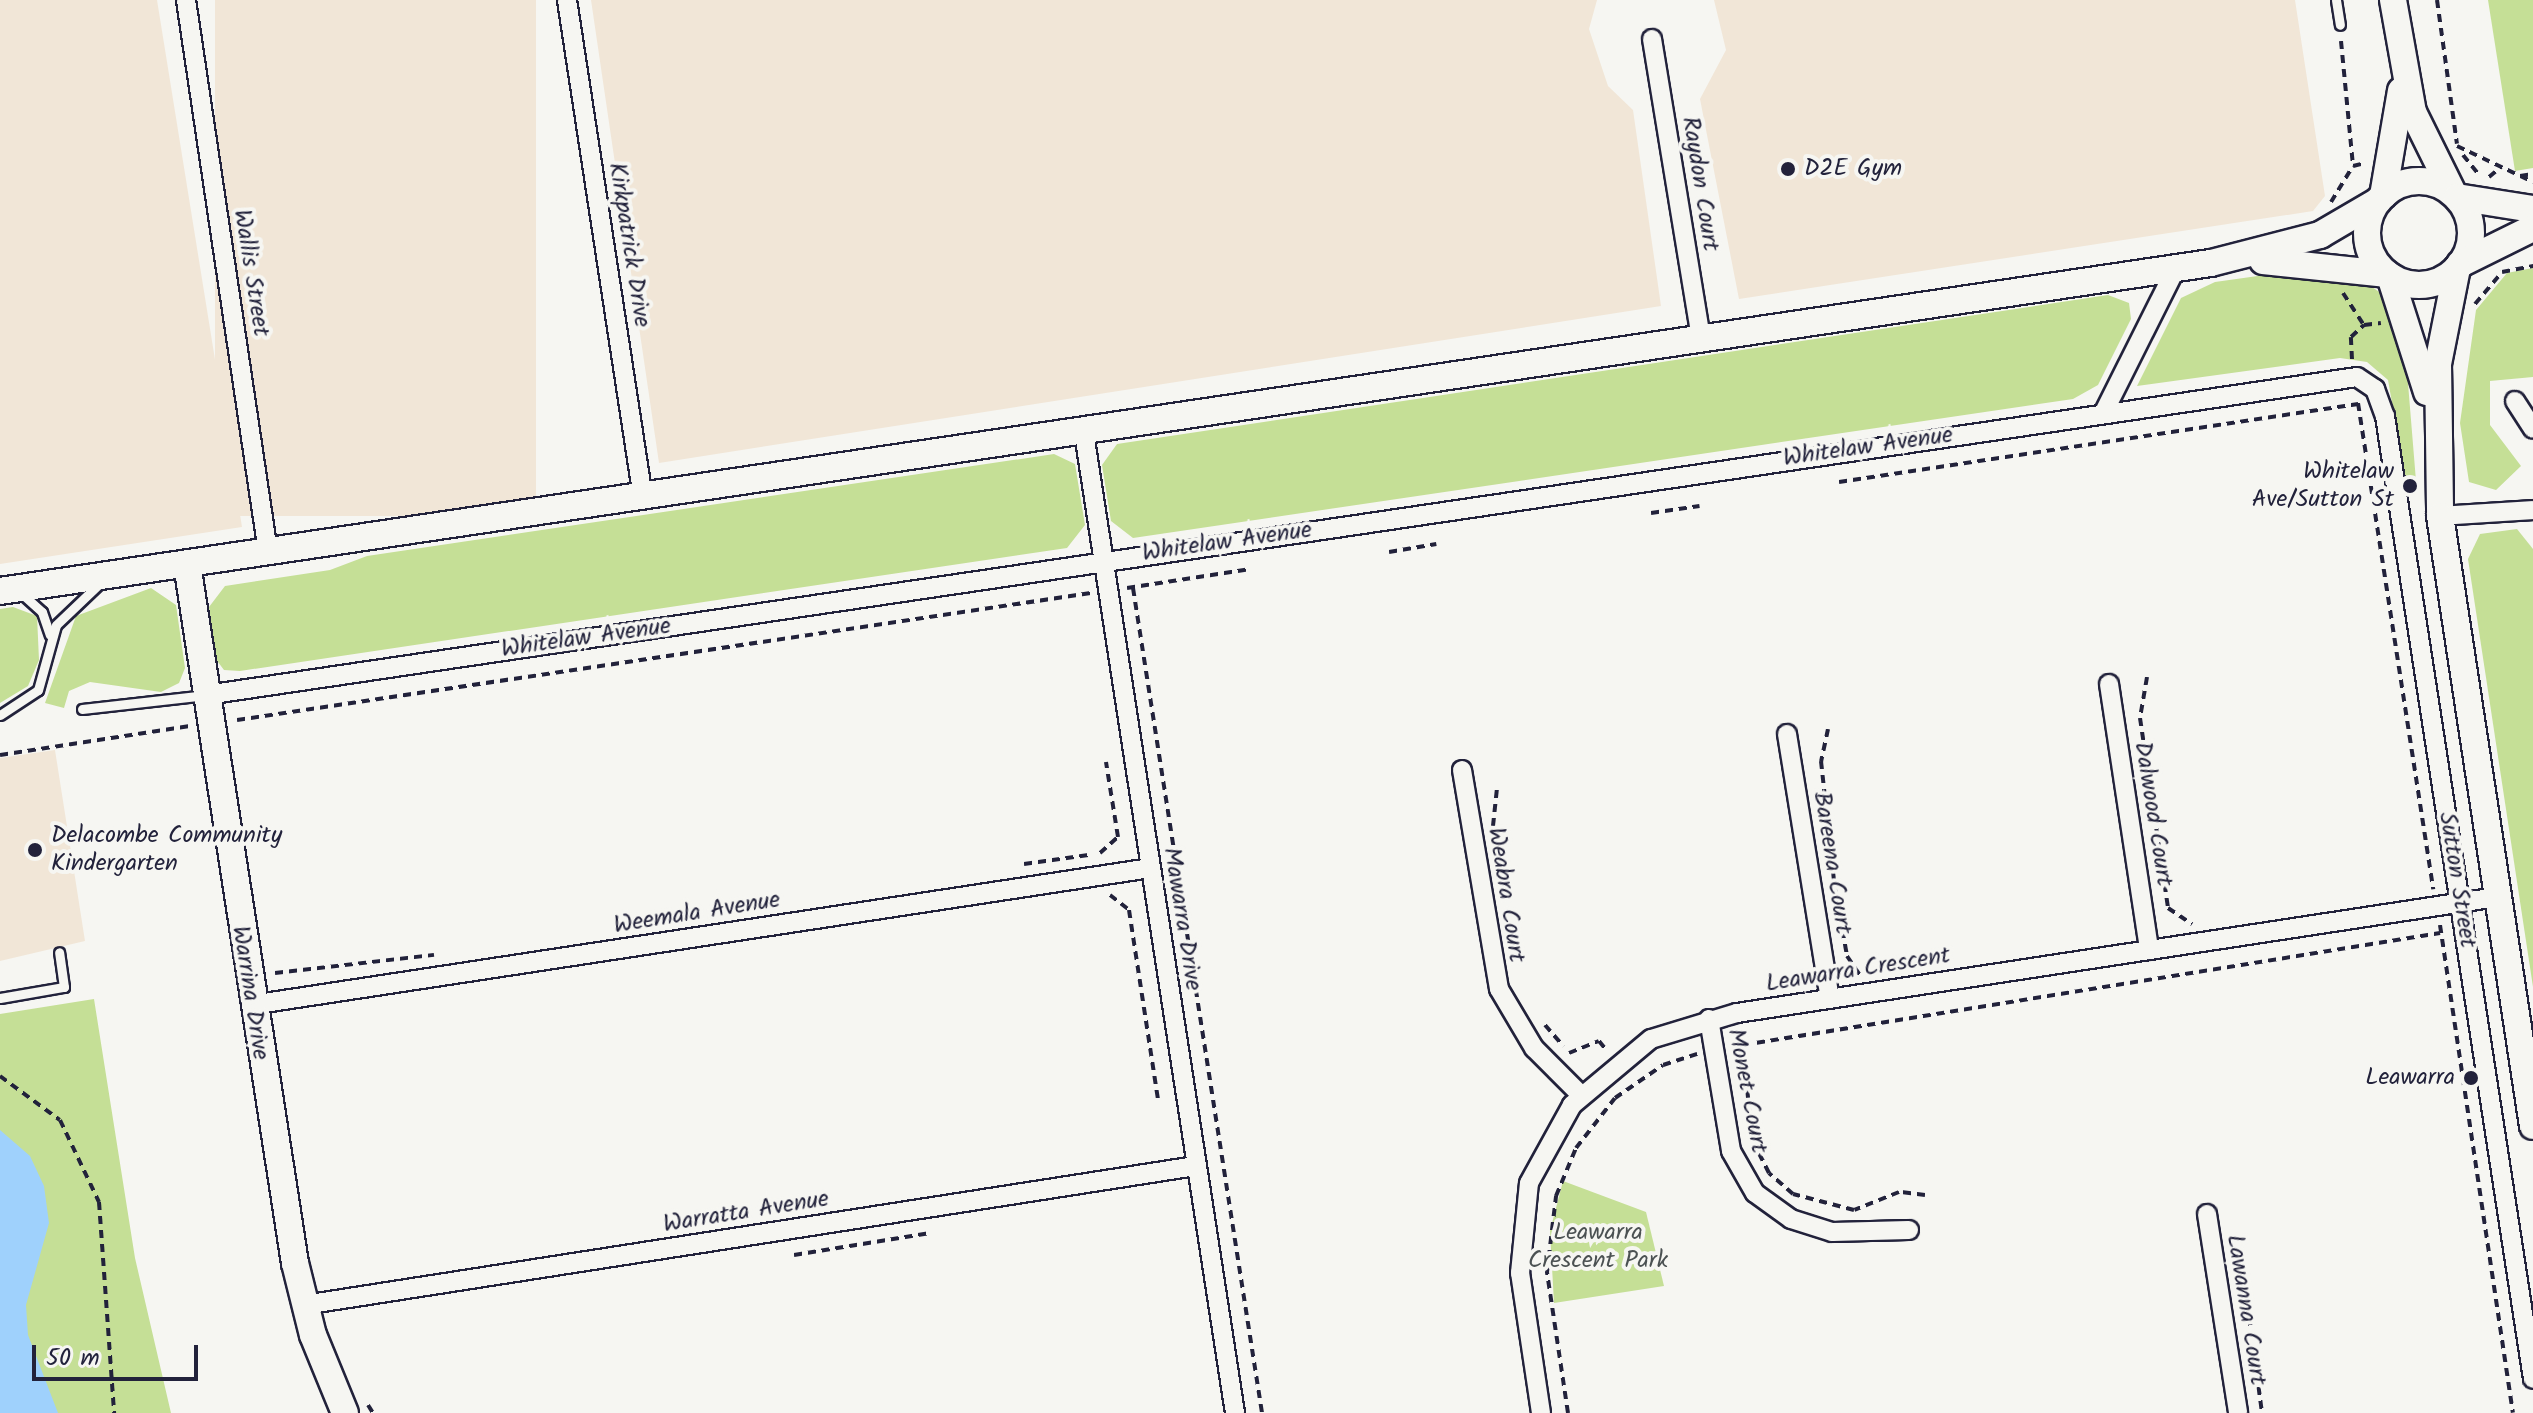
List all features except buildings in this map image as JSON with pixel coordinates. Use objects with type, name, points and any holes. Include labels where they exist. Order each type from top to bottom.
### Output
[{"type":"street","name":"Wallis Street","points":[[186,0],[268,552]]},
{"type":"street","name":"Kirkpatrick Drive","points":[[567,0],[643,498]]},
{"type":"street","points":[[2393,0],[2402,75],[2428,153],[2471,227],[2459,266]]},
{"type":"street","name":"Raydon Court","points":[[1652,39],[1701,337]]},
{"type":"street","points":[[2389,275],[2367,239],[2392,158],[2402,75]]},
{"type":"street","points":[[7,590],[1084,433],[1701,337],[2211,263],[2333,229],[2380,198],[2422,181],[2455,195],[2533,209]]},
{"type":"street","points":[[2211,263],[2338,266],[2425,284],[2533,228]]},
{"type":"street","name":"Sutton Street","points":[[2459,266],[2446,313],[2435,427],[2440,516],[2533,1126]]},
{"type":"street","points":[[2104,412],[2176,268]]},
{"type":"street","name":"Sutton Street","points":[[2389,275],[2409,319],[2435,427]]},
{"type":"street","name":"Whitelaw Avenue","points":[[206,695],[2339,376],[2370,384]]},
{"type":"street","name":"Sutton Street","points":[[2370,384],[2385,416],[2533,1379]]},
{"type":"street","points":[[2515,401],[2533,429]]},
{"type":"street","name":"Mawarra Drive","points":[[1084,433],[1235,1413]]},
{"type":"street","points":[[2440,516],[2533,510]]},
{"type":"street","name":"Warrina Drive","points":[[187,564],[251,1005],[304,1305],[345,1413]]},
{"type":"street","name":"Dalwood Court","points":[[2109,684],[2149,950]]},
{"type":"street","name":"Bareena Court","points":[[1787,734],[1830,999]]},
{"type":"street","name":"Weabra Court","points":[[1462,770],[1499,989],[1534,1048],[1581,1095]]},
{"type":"street","name":"Weemala Avenue","points":[[251,1005],[1150,868]]},
{"type":"street","name":"Leawarra Crescent","points":[[1541,1413],[1521,1286],[1521,1224],[1543,1151],[1581,1095],[1615,1063],[1660,1035],[1709,1019],[1830,999],[2497,897]]},
{"type":"street","name":"Monet Court","points":[[1709,1019],[1731,1151],[1755,1193],[1791,1219],[1832,1232],[1909,1230]]},
{"type":"street","name":"Warratta Avenue","points":[[304,1305],[1196,1166]]},
{"type":"street","name":"Lawanna Court","points":[[2207,1214],[2238,1413]]},
{"type":"lane","points":[[2336,0],[2340,25]]},
{"type":"lane","points":[[0,715],[38,690],[51,639],[67,610],[111,575]]},
{"type":"lane","points":[[7,590],[42,612],[51,639]]},
{"type":"lane","name":"Whitelaw Avenue","points":[[82,709],[206,695]]},
{"type":"lane","points":[[0,998],[64,987],[59,952]]},
{"type":"path","points":[[2437,0],[2458,147]]},
{"type":"path","points":[[2333,229],[2331,201],[2353,166],[2340,25]]},
{"type":"path","points":[[2428,153],[2458,147],[2533,182]]},
{"type":"path","points":[[2353,166],[2392,158]]},
{"type":"path","points":[[2490,184],[2490,169],[2502,167]]},
{"type":"path","points":[[2520,176],[2533,174]]},
{"type":"path","points":[[2338,266],[2344,298],[2364,325],[2409,319]]},
{"type":"path","points":[[2446,313],[2473,306],[2506,270],[2533,267]]},
{"type":"path","points":[[1839,482],[2358,404],[2513,1413]]},
{"type":"path","points":[[1651,513],[1699,506]]},
{"type":"path","points":[[1389,552],[1436,544]]},
{"type":"path","points":[[237,720],[1251,569]]},
{"type":"path","points":[[1133,588],[1262,1413]]},
{"type":"path","points":[[2147,677],[2140,718],[2168,908],[2191,917],[2199,970]]},
{"type":"path","points":[[1828,729],[1821,761],[1835,889],[1861,994]]},
{"type":"path","points":[[0,755],[54,747]]},
{"type":"path","points":[[1024,864],[1114,846],[1106,762]]},
{"type":"path","points":[[1495,839],[1497,789]]},
{"type":"path","points":[[1106,895],[1128,906],[1158,1100]]},
{"type":"path","points":[[1568,1413],[1548,1283],[1549,1222],[1576,1148],[1630,1086],[1679,1056],[2440,933]]},
{"type":"path","points":[[1541,1020],[1570,1054],[1599,1041],[1630,1086]]},
{"type":"path","points":[[1743,1045],[1752,1140],[1769,1173],[1793,1194],[1854,1210],[1899,1192],[1925,1195]]},
{"type":"path","points":[[0,1076],[60,1120],[99,1202],[114,1413]]},
{"type":"path","points":[[794,1255],[930,1233]]},
{"type":"path","points":[[2240,1248],[2262,1413]]},
{"type":"shaded area","points":[[0,0],[157,0],[242,527],[0,564]]},
{"type":"shaded area","points":[[215,0],[536,0],[536,516],[215,516]]},
{"type":"shaded area","points":[[591,0],[1597,0],[1589,29],[1608,86],[1633,110],[1661,306],[659,463]]},
{"type":"shaded area","points":[[1714,0],[2295,0],[2325,196],[2313,211],[1739,299],[1700,99],[1726,50]]},
{"type":"shaded area","name":"Delacombe Community Kindergarten","points":[[55,750],[85,941],[0,961],[0,758]]},
{"type":"green space","points":[[2488,0],[2533,0],[2533,168],[2515,171]]},
{"type":"green space","points":[[2533,268],[2533,377],[2490,381],[2490,425],[2521,466],[2496,490],[2469,482],[2460,423],[2476,310],[2507,273]]},
{"type":"green space","points":[[2279,273],[2364,281],[2386,297],[2407,371],[2416,481],[2406,482],[2388,380],[2367,362],[2340,358],[2137,386],[2181,298],[2215,282]]},
{"type":"green space","points":[[2108,295],[2129,303],[2131,319],[2098,385],[2073,399],[1133,538],[1111,521],[1102,465],[1117,444]]},
{"type":"green space","points":[[1054,454],[1075,464],[1085,525],[1067,548],[240,671],[224,670],[215,658],[209,607],[225,586],[330,570],[367,556]]},
{"type":"green space","points":[[2517,529],[2533,549],[2533,987],[2468,559],[2480,534]]},
{"type":"green space","points":[[151,588],[176,605],[185,668],[179,683],[161,692],[90,682],[69,691],[64,708],[45,703],[76,616]]},
{"type":"green space","points":[[13,607],[37,616],[39,660],[28,686],[0,703],[0,609]]},
{"type":"green space","points":[[94,999],[135,1258],[171,1413],[0,1413],[0,1014]]},
{"type":"green space","name":"Leawarra Crescent Park","points":[[1563,1181],[1646,1212],[1664,1286],[1554,1303],[1550,1231]]},
{"type":"water","points":[[0,1130],[30,1156],[44,1186],[49,1223],[26,1305],[28,1335],[58,1413],[0,1413]]},
{"type":"place","name":"D2E Gym","points":[[1788,169]]},
{"type":"place","name":"Whitelaw Ave/Sutton St","points":[[2410,486]]},
{"type":"place","name":"Delacombe Community Kindergarten","points":[[35,850]]},
{"type":"place","name":"Leawarra","points":[[2471,1078]]}]
